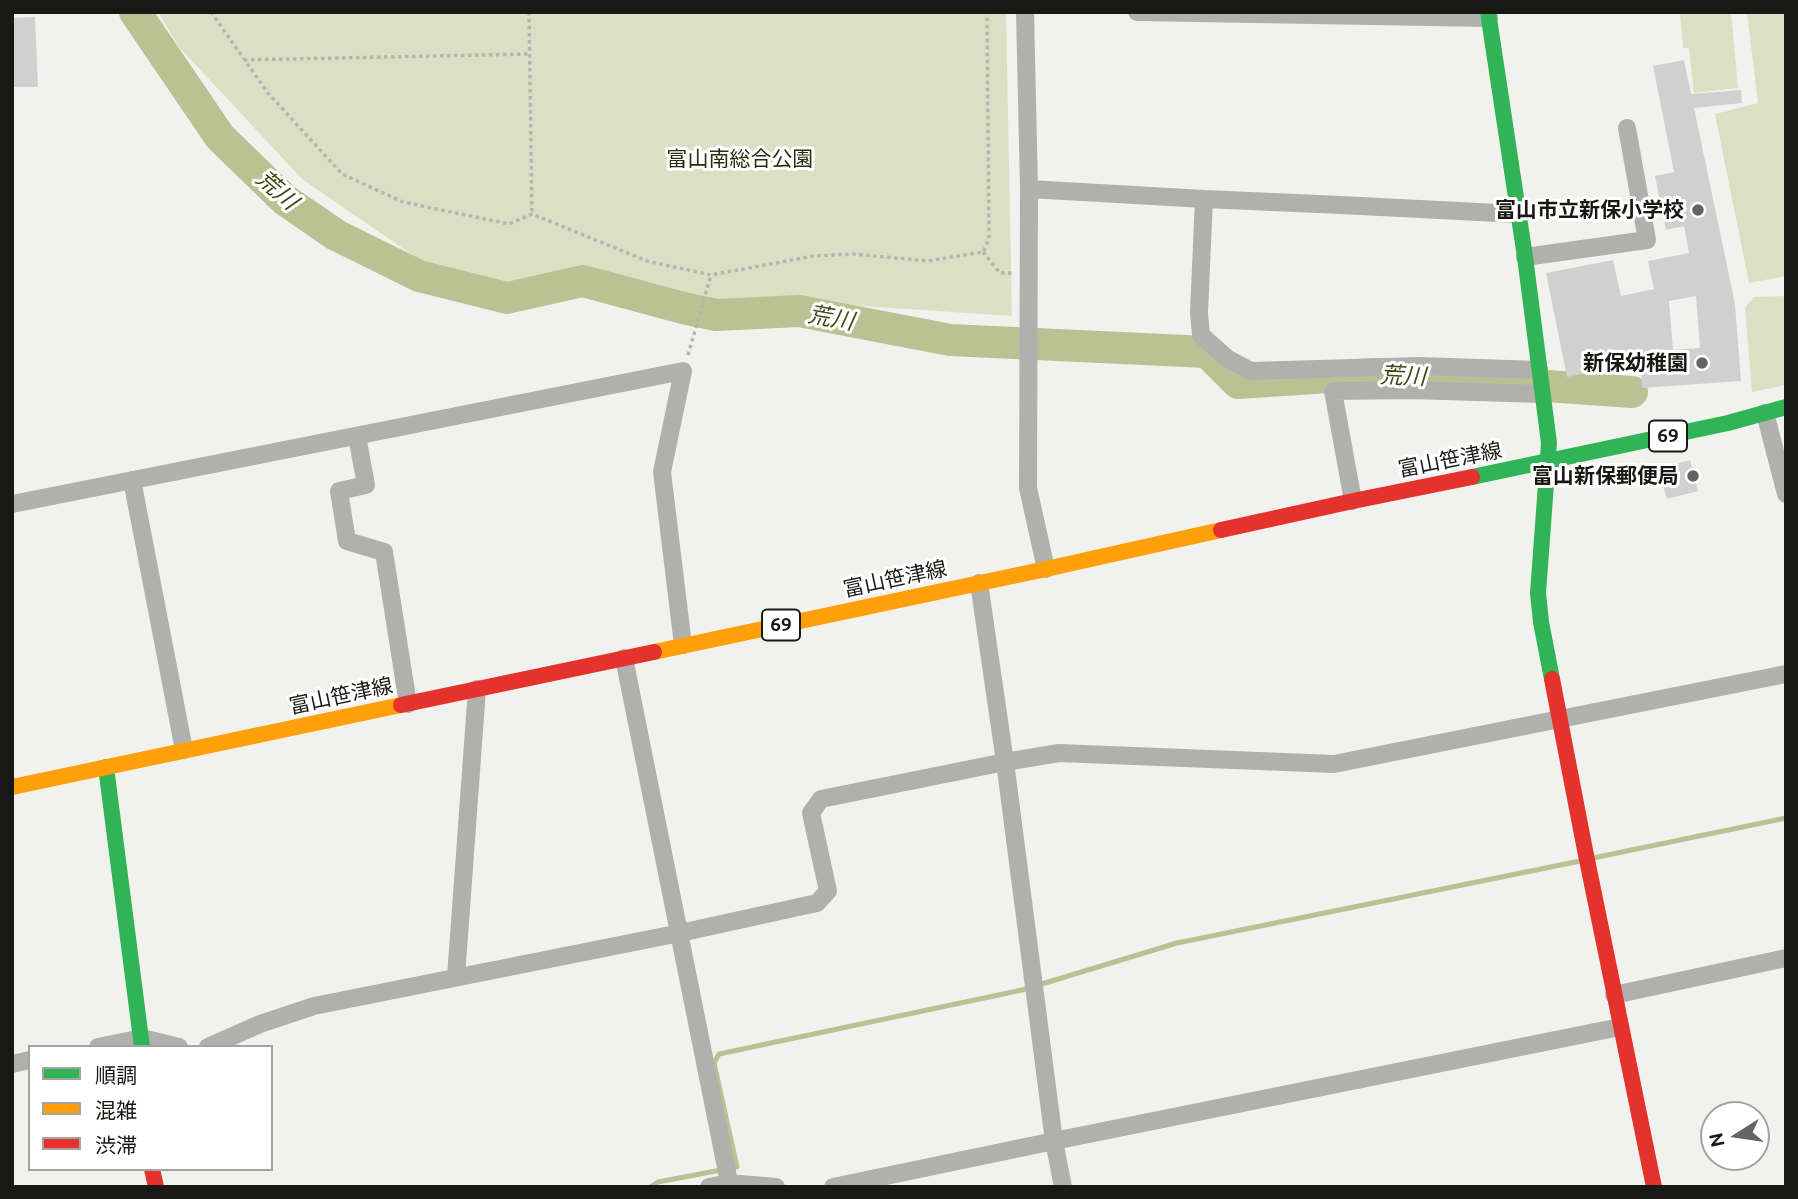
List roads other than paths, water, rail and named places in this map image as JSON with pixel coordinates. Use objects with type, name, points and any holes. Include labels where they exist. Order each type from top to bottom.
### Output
[{"type":"main road","points":[[1489,15],[1549,443],[1538,593],[1541,622],[1654,1187]]},
{"type":"main road","name":"富山笹津線","points":[[12,787],[1046,569],[1353,501],[1549,462],[1715,426],[1786,407]]},
{"type":"main road","points":[[106,767],[142,1042]]},
{"type":"street","points":[[1025,12],[1029,189],[1028,488],[1046,569]]},
{"type":"street","points":[[1137,12],[1489,15]]},
{"type":"street","points":[[1525,257],[1647,240],[1627,128]]},
{"type":"street","points":[[1029,189],[1518,214]]},
{"type":"street","points":[[1204,200],[1199,313],[1201,335],[1228,359],[1251,371],[1419,366],[1539,370]]},
{"type":"street","points":[[12,504],[683,371],[662,472],[683,645]]},
{"type":"street","points":[[1353,501],[1334,391],[1411,390],[1542,394]]},
{"type":"street","points":[[1765,413],[1786,494]]},
{"type":"street","points":[[357,436],[366,485],[339,491],[347,541],[384,552],[408,704]]},
{"type":"street","points":[[132,480],[184,750]]},
{"type":"street","points":[[979,583],[1054,1141],[1063,1187]]},
{"type":"street","points":[[624,657],[728,1176]]},
{"type":"street","points":[[213,1045],[260,1024],[313,1006],[817,903],[828,891],[811,813],[821,799],[1059,753],[1335,764],[1786,674]]},
{"type":"street","points":[[456,977],[477,689]]},
{"type":"street","points":[[1614,995],[1786,958]]},
{"type":"street","points":[[833,1187],[1620,1027]]},
{"type":"street","points":[[116,1045],[142,1042],[164,1045]]},
{"type":"street","points":[[709,1187],[728,1176],[776,1187]]},
{"type":"waterway","name":"荒川","points":[[135,12],[220,137],[285,200],[336,235],[419,276],[507,298],[583,281],[716,315],[799,311],[950,340],[1207,352],[1238,383],[1375,374],[1632,392]]},
{"type":"waterway","points":[[1593,858],[1786,818]]},
{"type":"waterway","points":[[650,1187],[658,1182],[737,1167],[714,1063],[719,1054],[1022,990],[1177,943],[1580,861]]},
{"type":"place","name":"富山市立新保小学校","points":[[1698,210]]},
{"type":"place","name":"新保幼稚園","points":[[1702,363]]},
{"type":"place","name":"富山新保郵便局","points":[[1693,476]]},
{"type":"park label","name":"富山南総合公園","points":[[740,159]]}]
